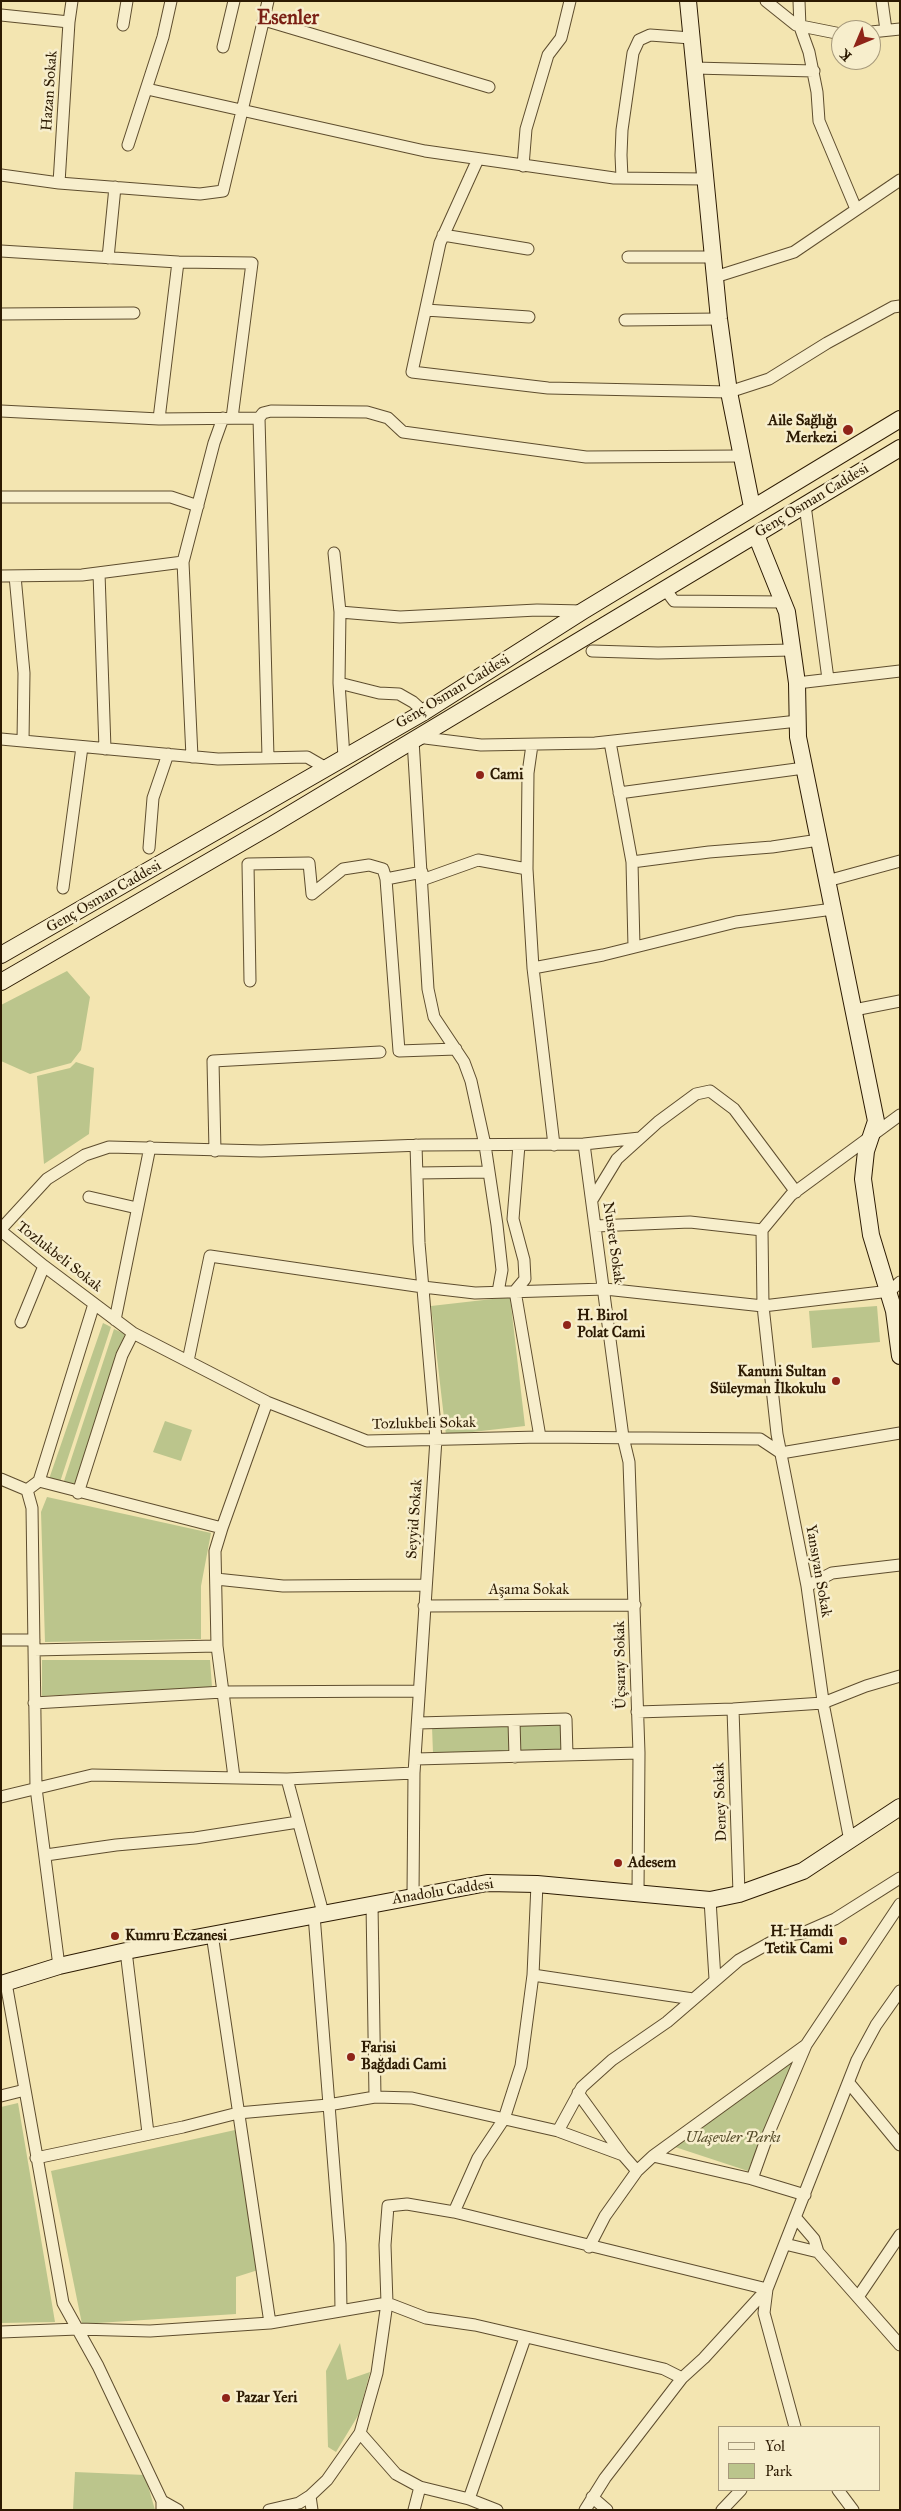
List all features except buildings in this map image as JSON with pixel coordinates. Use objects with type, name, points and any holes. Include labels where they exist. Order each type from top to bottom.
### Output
[{"type":"street","name":"Hazan Sokak","points":[[59,183],[72,1]]},
{"type":"street","points":[[123,25],[127,1]]},
{"type":"street","points":[[128,145],[164,37],[171,1]]},
{"type":"street","points":[[224,47],[234,1]]},
{"type":"street","points":[[1,175],[59,183],[200,194],[223,190],[268,1]]},
{"type":"street","points":[[523,166],[526,129],[548,55],[561,38],[570,1]]},
{"type":"street","points":[[688,1],[719,319],[740,456],[752,507]]},
{"type":"street","points":[[766,1],[800,27],[831,32]]},
{"type":"street","points":[[798,1],[800,27],[814,71],[820,121],[856,209]]},
{"type":"street","points":[[882,1],[886,30]]},
{"type":"street","points":[[1,15],[69,22]]},
{"type":"street","points":[[264,20],[489,87]]},
{"type":"street","points":[[881,31],[900,29]]},
{"type":"street","points":[[622,178],[622,130],[633,53],[639,40],[650,35],[691,38]]},
{"type":"street","points":[[694,68],[814,71]]},
{"type":"street","points":[[146,89],[425,151],[523,166],[622,178],[705,179]]},
{"type":"street","points":[[478,159],[444,235],[412,372],[548,388],[729,392],[770,379],[827,343],[893,307],[900,306]]},
{"type":"street","points":[[715,277],[794,252],[900,180]]},
{"type":"street","points":[[108,258],[115,187]]},
{"type":"street","points":[[444,235],[528,249]]},
{"type":"street","points":[[1,251],[178,262],[252,263],[228,418],[214,443],[183,562],[192,756]]},
{"type":"street","points":[[628,257],[713,257]]},
{"type":"street","points":[[159,419],[178,262]]},
{"type":"street","points":[[426,310],[529,317]]},
{"type":"street","points":[[1,314],[134,313]]},
{"type":"street","points":[[625,320],[719,319]]},
{"type":"street","points":[[1,411],[159,419],[259,418]]},
{"type":"street","points":[[268,757],[259,418],[263,413],[271,411],[367,412],[388,418],[403,432],[586,458],[740,456]]},
{"type":"street","name":"Genç Osman Caddesi","points":[[1,955],[424,712],[583,611],[900,419]]},
{"type":"street","name":"Genç Osman Caddesi","points":[[1,982],[264,830],[900,448]]},
{"type":"street","points":[[1,497],[171,496],[198,506]]},
{"type":"street","points":[[805,505],[828,680]]},
{"type":"street","points":[[756,535],[783,602],[797,683],[798,737],[876,1121],[866,1151],[863,1179],[871,1235],[895,1286],[900,1356]]},
{"type":"street","points":[[334,554],[340,612],[339,683],[344,757]]},
{"type":"street","points":[[1,576],[99,573],[183,562]]},
{"type":"street","points":[[99,573],[105,749]]},
{"type":"street","points":[[15,576],[24,673],[23,741]]},
{"type":"street","points":[[666,589],[674,601],[783,602]]},
{"type":"street","points":[[340,612],[400,617],[537,610],[583,611]]},
{"type":"street","points":[[592,651],[658,653],[792,650]]},
{"type":"street","points":[[797,683],[900,671]]},
{"type":"street","points":[[339,683],[379,692],[399,694],[413,702],[424,712]]},
{"type":"street","points":[[498,1292],[502,1270],[485,1145],[471,1081],[464,1062],[434,1016],[428,989],[415,738],[481,745],[610,742],[798,720]]},
{"type":"street","points":[[1,739],[218,759],[307,757],[326,768]]},
{"type":"street","points":[[610,742],[632,862],[634,947]]},
{"type":"street","points":[[532,745],[528,773],[527,869],[533,968],[554,1144]]},
{"type":"street","points":[[63,888],[82,746]]},
{"type":"street","points":[[149,848],[154,798],[168,754]]},
{"type":"street","points":[[619,793],[804,768]]},
{"type":"street","points":[[632,862],[708,852],[772,848],[818,840]]},
{"type":"street","points":[[386,879],[422,876],[478,860],[527,869]]},
{"type":"street","points":[[827,881],[900,861]]},
{"type":"street","points":[[250,981],[248,864],[309,863],[312,894],[343,869],[369,865],[383,868],[386,879],[399,1051],[456,1049]]},
{"type":"street","points":[[533,968],[604,955],[736,922],[833,909]]},
{"type":"street","points":[[854,1010],[900,1001]]},
{"type":"street","points":[[215,1151],[213,1061],[380,1052]]},
{"type":"street","points":[[592,1200],[617,1159],[658,1122],[696,1094],[710,1091],[734,1109],[796,1192]]},
{"type":"street","points":[[596,1226],[690,1222],[762,1230],[796,1192],[900,1115]]},
{"type":"street","name":"Tozlukbeli Sokak","points":[[640,1138],[584,1144],[416,1145],[215,1151],[150,1147],[109,1147],[85,1154],[47,1179],[1,1230],[44,1266],[133,1333],[267,1402],[368,1441],[540,1437],[760,1440],[781,1453]]},
{"type":"street","name":"Nusret Sokak","points":[[584,1144],[605,1289],[623,1437]]},
{"type":"street","name":"Seyyid Sokak","points":[[413,1895],[414,1773],[436,1439],[419,1243],[416,1145]]},
{"type":"street","points":[[519,1145],[513,1219],[524,1260],[525,1279],[515,1291],[540,1437]]},
{"type":"street","points":[[115,1320],[150,1147]]},
{"type":"street","points":[[417,1173],[489,1172]]},
{"type":"street","points":[[88,1197],[137,1208]]},
{"type":"street","name":"Yansıyan Sokak","points":[[762,1230],[763,1306],[781,1453],[807,1586],[823,1703],[850,1841]]},
{"type":"street","points":[[188,1361],[210,1256],[475,1293],[605,1289],[763,1306],[895,1286]]},
{"type":"street","points":[[21,1322],[44,1266]]},
{"type":"street","points":[[27,1490],[39,1481],[94,1304]]},
{"type":"street","points":[[78,1493],[122,1355],[133,1333]]},
{"type":"street","points":[[234,1777],[217,1646],[215,1551],[267,1402]]},
{"type":"street","points":[[781,1453],[900,1432]]},
{"type":"street","name":"Üçsaray Sokak","points":[[623,1437],[629,1462],[635,1605],[639,1753],[638,1893]]},
{"type":"street","points":[[1,1479],[27,1490]]},
{"type":"street","points":[[39,1481],[78,1493],[222,1528]]},
{"type":"street","points":[[27,1490],[32,1508],[36,1788],[59,1966]]},
{"type":"street","points":[[807,1586],[832,1573],[900,1565]]},
{"type":"street","points":[[216,1579],[282,1586],[425,1585]]},
{"type":"street","name":"Aşama Sokak","points":[[424,1606],[635,1605]]},
{"type":"street","points":[[1,1640],[34,1645],[217,1646]]},
{"type":"street","points":[[637,1712],[733,1709],[823,1703],[866,1686],[900,1676]]},
{"type":"street","points":[[34,1703],[223,1692],[419,1691]]},
{"type":"street","name":"Deney Sokak","points":[[733,1709],[738,1894]]},
{"type":"street","points":[[418,1723],[566,1719],[567,1755]]},
{"type":"street","points":[[514,1720],[515,1756]]},
{"type":"street","points":[[416,1759],[639,1753]]},
{"type":"street","points":[[1,1797],[92,1775],[287,1779],[414,1773]]},
{"type":"street","points":[[287,1779],[319,1914],[328,2106],[340,2244],[341,2310]]},
{"type":"street","name":"Anadolu Caddesi","points":[[4,1984],[59,1966],[126,1951],[413,1895],[487,1883],[537,1884],[710,1900],[738,1894],[803,1872],[900,1806]]},
{"type":"street","points":[[46,1855],[116,1844],[195,1838],[298,1822]]},
{"type":"street","points":[[558,2131],[582,2086],[612,2060],[667,2022],[739,1960],[782,1936],[803,1933],[835,1919],[900,1878]]},
{"type":"street","points":[[454,2212],[478,2158],[504,2119],[521,2066],[532,1975],[537,1884]]},
{"type":"street","points":[[710,1900],[715,1979]]},
{"type":"street","points":[[372,1904],[375,2096]]},
{"type":"street","points":[[752,2179],[806,2045],[900,1904]]},
{"type":"street","points":[[212,1934],[270,2323]]},
{"type":"street","points":[[126,1951],[148,2133]]},
{"type":"street","points":[[532,1975],[693,1999]]},
{"type":"street","points":[[4,1984],[26,2090],[36,2158],[63,2303],[98,2366],[162,2506],[178,2510]]},
{"type":"street","points":[[795,2426],[764,2313],[767,2289],[857,2060],[876,2025],[900,1991]]},
{"type":"street","points":[[588,2247],[605,2216],[637,2171],[653,2156],[806,2045]]},
{"type":"street","points":[[849,2082],[900,2144]]},
{"type":"street","points":[[1,2096],[26,2090]]},
{"type":"street","points":[[578,2093],[623,2155],[637,2171]]},
{"type":"street","points":[[36,2158],[148,2133],[183,2128],[238,2113],[328,2106],[375,2096],[412,2098],[558,2131],[623,2155]]},
{"type":"street","points":[[653,2156],[752,2179],[805,2195]]},
{"type":"street","points":[[269,2510],[299,2503],[310,2496],[327,2480],[360,2433],[377,2374],[387,2303],[385,2244],[388,2206],[407,2204],[454,2212],[588,2247],[767,2289]]},
{"type":"street","points":[[796,2218],[814,2239],[818,2252],[900,2345]]},
{"type":"street","points":[[858,2297],[900,2236]]},
{"type":"street","points":[[785,2244],[818,2252]]},
{"type":"street","points":[[585,2510],[592,2497],[682,2378],[704,2358],[767,2289]]},
{"type":"street","points":[[1,2332],[78,2329],[150,2331],[270,2323],[387,2303],[426,2318],[475,2325],[664,2369],[682,2378]]},
{"type":"street","points":[[469,2498],[525,2338]]},
{"type":"street","points":[[360,2433],[396,2474],[420,2486],[469,2498],[497,2510]]},
{"type":"street","points":[[414,2510],[420,2486]]},
{"type":"street","points":[[722,2510],[740,2491]]},
{"type":"street","points":[[839,2491],[854,2510]]},
{"type":"street","points":[[310,2496],[312,2510]]},
{"type":"street","points":[[592,2497],[607,2510]]},
{"type":"green space","points":[[67,971],[90,997],[81,1050],[71,1063],[30,1074],[1,1061],[1,1005]]},
{"type":"green space","points":[[76,1062],[94,1068],[89,1134],[44,1164],[37,1076],[70,1068]]},
{"type":"green space","points":[[510,1297],[525,1426],[446,1435],[431,1306]]},
{"type":"green space","points":[[877,1306],[880,1342],[812,1348],[809,1311]]},
{"type":"green space","points":[[103,1323],[111,1327],[60,1482],[49,1479]]},
{"type":"green space","points":[[114,1329],[125,1334],[74,1488],[63,1484]]},
{"type":"green space","points":[[165,1421],[192,1430],[181,1461],[153,1452]]},
{"type":"green space","points":[[47,1497],[211,1533],[201,1586],[201,1639],[45,1642],[41,1512]]},
{"type":"green space","points":[[42,1660],[210,1660],[212,1687],[42,1696]]},
{"type":"green space","points":[[561,1723],[561,1750],[433,1753],[432,1727]]},
{"type":"green space","name":"Ulaşevler Parkı","points":[[793,2062],[748,2171],[675,2147]]},
{"type":"green space","points":[[18,2103],[55,2322],[1,2323],[1,2107]]},
{"type":"green space","points":[[235,2130],[258,2270],[236,2277],[236,2314],[82,2324],[51,2171]]},
{"type":"green space","points":[[340,2343],[347,2380],[370,2372],[359,2414],[336,2452],[328,2447],[326,2371]]},
{"type":"green space","points":[[75,2472],[145,2475],[155,2510],[73,2510]]},
{"type":"place","name":"Aile Sağlığı Merkezi","points":[[848,430]]},
{"type":"place","name":"Cami","points":[[480,775]]},
{"type":"place","name":"H. Birol Polat Cami","points":[[567,1325]]},
{"type":"place","name":"Kanuni Sultan Süleyman İlkokulu","points":[[836,1381]]},
{"type":"place","name":"Adesem","points":[[618,1863]]},
{"type":"place","name":"Kumru Eczanesi","points":[[115,1936]]},
{"type":"place","name":"H. Hamdi Tetik Cami","points":[[843,1941]]},
{"type":"place","name":"Farisi Bağdadi Cami","points":[[351,2057]]},
{"type":"place","name":"Pazar Yeri","points":[[226,2398]]},
{"type":"district","name":"Esenler","points":[[288,19]]}]
